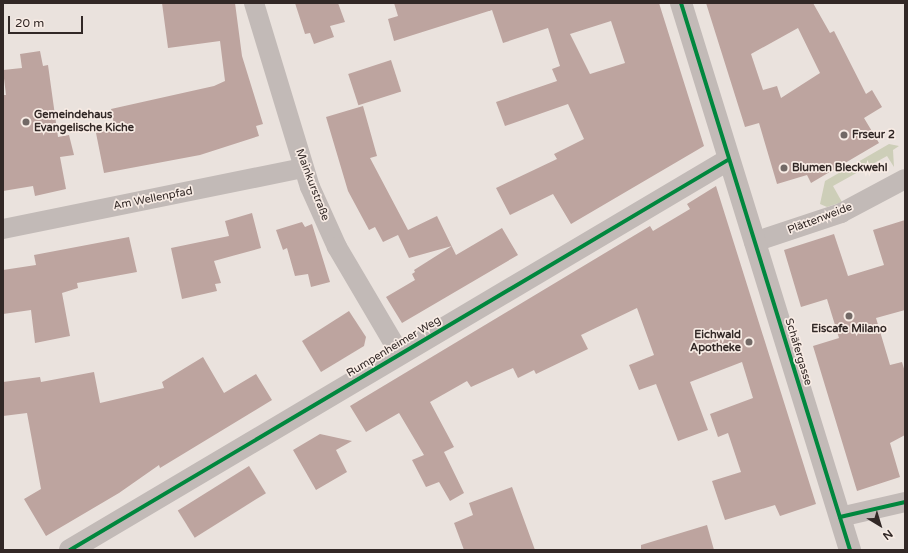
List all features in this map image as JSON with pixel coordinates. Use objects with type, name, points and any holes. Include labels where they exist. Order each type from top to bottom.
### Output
[{"type":"street","name":"Mainkurstraße","points":[[254,3],[303,168],[337,247],[400,354]]},
{"type":"street","name":"Schäfergasse","points":[[681,3],[728,160],[850,550]]},
{"type":"street","name":"Rumpenheimer Weg","points":[[70,550],[728,160]]},
{"type":"street","name":"Am Wellenpfad","points":[[3,229],[303,168]]},
{"type":"street","name":"Plättenweide","points":[[754,242],[841,213],[905,179]]},
{"type":"street","points":[[840,518],[905,502]]},
{"type":"green space","points":[[889,144],[899,146],[893,150],[894,167],[887,156],[833,186],[842,202],[827,207],[820,204],[825,181]]},
{"type":"building","points":[[162,3],[235,3],[242,56],[263,124],[256,126],[259,136],[200,155],[104,173],[96,133],[115,129],[111,109],[214,86],[225,81],[220,41],[168,48]]},
{"type":"building","points":[[295,3],[338,3],[345,22],[330,26],[334,37],[314,44],[310,33],[305,34]]},
{"type":"building","points":[[394,3],[659,3],[704,146],[571,224],[553,194],[510,215],[496,188],[557,159],[554,154],[584,139],[568,104],[505,126],[496,102],[557,81],[552,69],[560,66],[548,28],[503,43],[492,10],[394,41],[388,19],[398,16]],"holes":[[[611,21],[625,63],[590,74],[570,34]]]},
{"type":"building","points":[[706,3],[813,3],[830,33],[834,31],[866,94],[872,90],[882,107],[864,118],[879,143],[811,183],[807,175],[777,184],[759,123],[745,127]],"holes":[[[798,28],[820,73],[781,98],[777,86],[763,90],[751,54]]]},
{"type":"building","points":[[40,51],[43,66],[48,65],[58,137],[69,135],[74,155],[60,157],[66,189],[35,196],[33,186],[3,191],[3,95],[6,95],[3,70],[22,68],[20,54]]},
{"type":"building","points":[[391,60],[401,91],[358,105],[348,74]]},
{"type":"building","points":[[363,106],[377,156],[370,158],[408,230],[437,216],[452,246],[409,258],[398,235],[383,242],[375,227],[369,230],[348,191],[326,117]]},
{"type":"building","points":[[716,186],[816,504],[780,516],[775,505],[725,520],[712,481],[741,472],[728,433],[718,437],[710,414],[753,398],[742,362],[690,382],[708,430],[678,441],[656,384],[639,390],[629,365],[654,355],[637,308],[581,335],[588,349],[536,374],[534,370],[518,378],[513,368],[471,387],[467,381],[430,402],[454,447],[444,452],[464,493],[450,501],[439,482],[426,487],[412,460],[424,455],[399,413],[366,432],[350,406],[650,226],[653,231],[690,209],[687,204]]},
{"type":"building","points":[[252,213],[261,248],[214,261],[221,283],[215,284],[217,291],[182,299],[171,248],[229,236],[225,221]]},
{"type":"building","points":[[905,220],[905,310],[876,318],[890,365],[902,362],[905,372],[905,435],[890,443],[900,477],[857,491],[813,346],[839,338],[827,299],[801,307],[784,250],[834,234],[848,276],[884,265],[873,230]]},
{"type":"building","points":[[302,222],[305,227],[312,224],[330,282],[311,287],[308,274],[295,276],[287,248],[283,250],[276,230]]},
{"type":"building","points":[[502,228],[518,255],[402,323],[386,297],[415,280],[412,274],[415,272],[414,270],[452,246],[456,255]]},
{"type":"building","points":[[129,237],[137,272],[77,283],[78,288],[62,293],[70,336],[35,343],[31,310],[3,314],[3,270],[36,265],[34,255]]},
{"type":"building","points":[[349,311],[366,337],[364,346],[321,372],[302,341]]},
{"type":"building","points":[[203,357],[224,393],[256,374],[272,400],[160,468],[159,465],[119,493],[46,536],[24,499],[41,489],[27,413],[3,416],[3,382],[40,377],[41,382],[94,372],[100,403],[164,388],[162,382]]},
{"type":"building","points":[[320,434],[352,441],[336,450],[347,472],[316,490],[293,450]]},
{"type":"building","points":[[249,466],[266,493],[195,538],[178,511]]},
{"type":"building","points":[[512,487],[535,550],[464,550],[454,523],[473,515],[469,503]]},
{"type":"building","points":[[707,525],[714,550],[641,550],[641,545]]},
{"type":"cycle path","points":[[681,3],[850,550]]},
{"type":"cycle path","points":[[70,550],[728,160]]},
{"type":"cycle path","points":[[840,517],[905,502]]},
{"type":"place","name":"Gemeindehaus Evangelische Kiche","points":[[26,122]]},
{"type":"place","name":"Frseur 2","points":[[844,135]]},
{"type":"place","name":"Blumen Bleckwehl","points":[[784,168]]},
{"type":"place","name":"Eiscafe Milano","points":[[849,316]]},
{"type":"place","name":"Eichwald Apotheke","points":[[749,342]]}]
